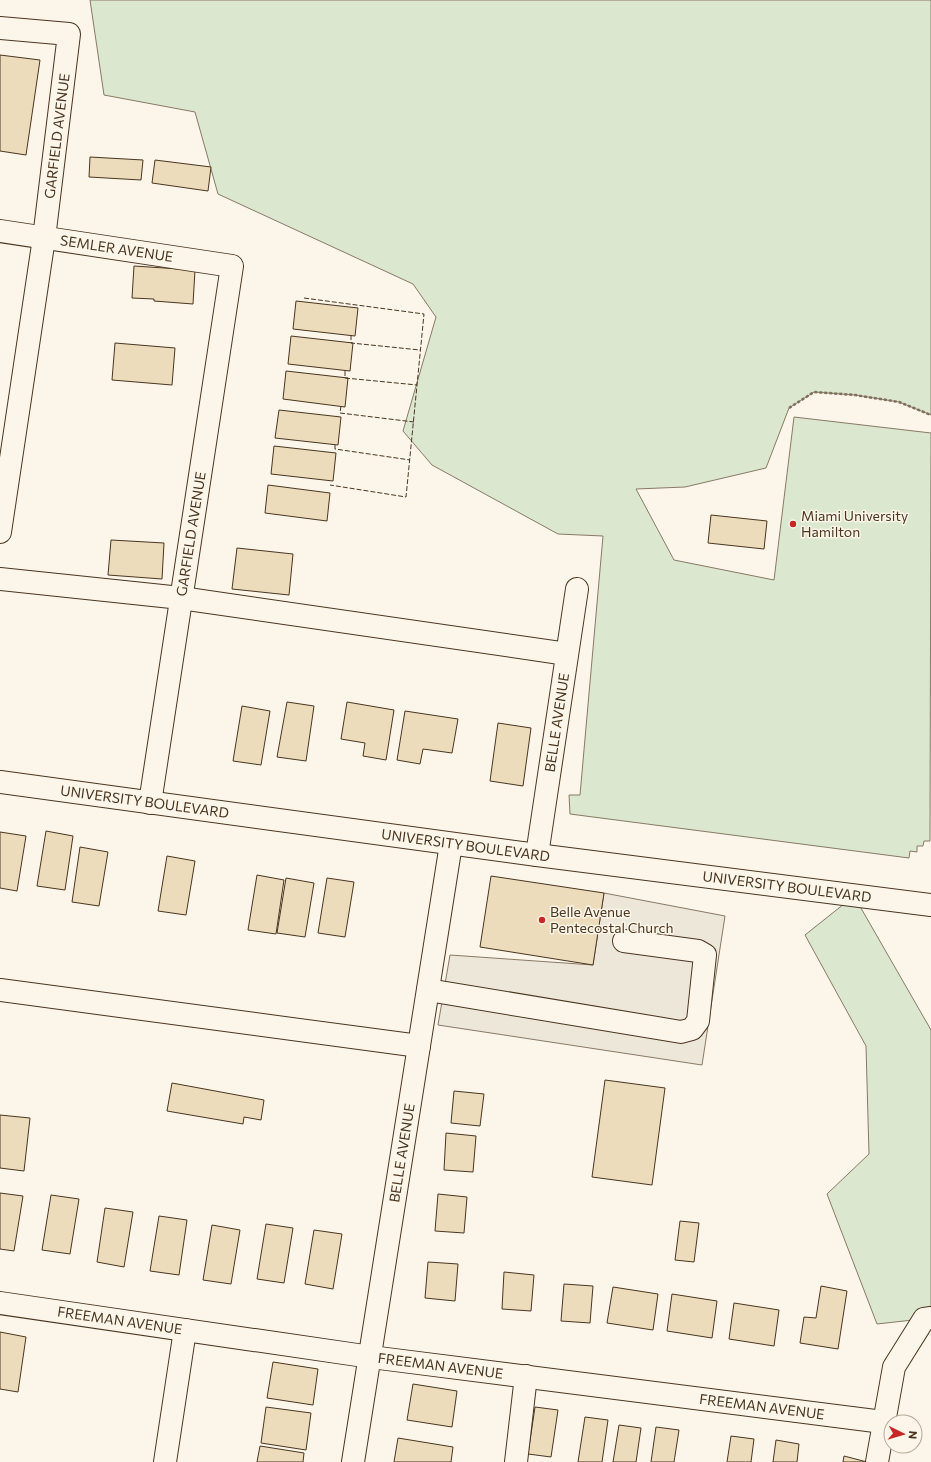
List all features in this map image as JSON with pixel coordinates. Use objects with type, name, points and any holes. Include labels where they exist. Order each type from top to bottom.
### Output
[{"type":"street","name":"GARFIELD AVENUE","points":[[0,28],[69,34],[44,238],[0,532]]},
{"type":"street","name":"SEMLER AVENUE","points":[[0,231],[232,266]]},
{"type":"street","name":"GARFIELD AVENUE","points":[[150,802],[232,266]]},
{"type":"street","points":[[0,579],[181,598],[567,654]]},
{"type":"street","name":"BELLE AVENUE","points":[[537,855],[577,589]]},
{"type":"street","name":"UNIVERSITY BOULEVARD","points":[[0,782],[451,844],[931,905]]},
{"type":"street","name":"BELLE AVENUE","points":[[353,1462],[371,1357],[451,844]]},
{"type":"street","points":[[428,990],[681,1032],[692,1029],[698,1021],[705,955],[698,951],[624,941]]},
{"type":"street","points":[[0,990],[419,1046]]},
{"type":"street","name":"FREEMAN AVENUE","points":[[0,1303],[371,1357],[883,1422]]},
{"type":"street","points":[[885,1414],[894,1367],[928,1318]]},
{"type":"street","points":[[165,1462],[185,1330]]},
{"type":"street","points":[[516,1462],[526,1376]]},
{"type":"street","points":[[877,1462],[883,1422]]},
{"type":"path","points":[[789,408],[814,392],[899,402],[931,415]]},
{"type":"green space","name":"Miami University Hamilton","points":[[90,0],[931,0],[931,415],[899,402],[855,395],[814,392],[789,408],[766,468],[685,487],[636,489],[674,560],[774,580],[794,417],[931,433],[930,841],[924,841],[923,846],[917,846],[917,852],[910,851],[909,858],[570,814],[569,795],[580,795],[603,536],[558,534],[432,465],[403,431],[436,317],[413,284],[218,194],[195,112],[104,95]]},
{"type":"green space","points":[[854,896],[931,1030],[931,1318],[877,1324],[827,1194],[869,1154],[866,1046],[805,935]]},
{"type":"shaded area","points":[[604,893],[725,916],[702,1065],[438,1025],[450,955],[593,965]]},
{"type":"building","points":[[0,55],[40,60],[26,155],[0,151]]},
{"type":"building","points":[[90,157],[143,160],[141,180],[89,177]]},
{"type":"building","points":[[155,160],[211,167],[208,191],[152,183]]},
{"type":"building","points":[[134,266],[195,270],[193,304],[132,298]]},
{"type":"building","points":[[296,301],[358,308],[355,336],[293,329]]},
{"type":"building","points":[[291,336],[353,343],[350,371],[288,364]]},
{"type":"building","points":[[115,343],[175,348],[172,385],[112,380]]},
{"type":"building","points":[[286,371],[348,378],[345,407],[283,399]]},
{"type":"building","points":[[279,410],[341,417],[338,445],[275,438]]},
{"type":"building","points":[[274,446],[336,453],[333,481],[271,474]]},
{"type":"building","points":[[268,485],[330,493],[327,521],[265,513]]},
{"type":"building","points":[[711,515],[767,521],[764,549],[708,543]]},
{"type":"building","points":[[111,540],[164,543],[162,579],[108,575]]},
{"type":"building","points":[[237,548],[293,554],[289,595],[232,589]]},
{"type":"building","points":[[287,702],[314,706],[306,761],[277,757]]},
{"type":"building","points":[[347,702],[394,710],[386,760],[363,756],[365,743],[341,739]]},
{"type":"building","points":[[242,706],[270,711],[261,765],[233,761]]},
{"type":"building","points":[[405,711],[458,719],[452,753],[423,749],[420,764],[397,760]]},
{"type":"building","points":[[498,723],[531,728],[523,786],[490,781]]},
{"type":"building","points":[[46,831],[73,836],[65,890],[37,886]]},
{"type":"building","points":[[0,832],[26,836],[17,891],[0,888]]},
{"type":"building","points":[[80,847],[108,852],[99,906],[72,902]]},
{"type":"building","points":[[167,856],[195,861],[186,915],[158,911]]},
{"type":"building","points":[[257,875],[284,880],[276,934],[248,930]]},
{"type":"building","name":"Belle Avenue Pentecostal Church","points":[[491,876],[604,893],[593,965],[480,947]]},
{"type":"building","points":[[286,878],[314,883],[305,937],[277,933]]},
{"type":"building","points":[[327,878],[354,882],[345,937],[318,933]]},
{"type":"building","points":[[605,1080],[665,1088],[652,1185],[592,1177]]},
{"type":"building","points":[[172,1083],[264,1100],[261,1120],[244,1117],[243,1124],[167,1111]]},
{"type":"building","points":[[454,1091],[484,1094],[480,1126],[451,1123]]},
{"type":"building","points":[[0,1115],[30,1118],[24,1171],[0,1168]]},
{"type":"building","points":[[446,1133],[476,1136],[473,1172],[444,1170]]},
{"type":"building","points":[[0,1193],[23,1196],[14,1251],[0,1249]]},
{"type":"building","points":[[438,1194],[467,1197],[464,1233],[435,1231]]},
{"type":"building","points":[[51,1195],[79,1199],[70,1254],[42,1250]]},
{"type":"building","points":[[105,1208],[133,1212],[124,1267],[97,1262]]},
{"type":"building","points":[[159,1216],[187,1220],[179,1275],[150,1271]]},
{"type":"building","points":[[680,1221],[699,1223],[694,1262],[675,1260]]},
{"type":"building","points":[[266,1224],[293,1228],[284,1283],[257,1279]]},
{"type":"building","points":[[212,1225],[240,1230],[231,1284],[203,1280]]},
{"type":"building","points":[[314,1230],[342,1234],[333,1289],[305,1284]]},
{"type":"building","points":[[428,1262],[458,1264],[455,1301],[425,1298]]},
{"type":"building","points":[[504,1272],[534,1275],[531,1311],[502,1309]]},
{"type":"building","points":[[564,1284],[593,1286],[590,1323],[561,1321]]},
{"type":"building","points":[[821,1286],[847,1291],[838,1349],[800,1343],[804,1317],[816,1318]]},
{"type":"building","points":[[613,1287],[658,1294],[653,1330],[607,1323]]},
{"type":"building","points":[[672,1294],[717,1301],[712,1338],[667,1331]]},
{"type":"building","points":[[734,1303],[779,1310],[774,1346],[729,1339]]},
{"type":"building","points":[[0,1332],[26,1337],[18,1392],[0,1389]]},
{"type":"building","points":[[273,1362],[318,1369],[313,1405],[267,1398]]},
{"type":"building","points":[[413,1384],[457,1391],[452,1427],[407,1420]]},
{"type":"building","points":[[266,1407],[311,1413],[306,1450],[261,1443]]},
{"type":"building","points":[[535,1407],[558,1410],[551,1457],[528,1454]]},
{"type":"building","points":[[585,1417],[608,1420],[602,1462],[578,1462]]},
{"type":"building","points":[[619,1425],[641,1428],[636,1462],[613,1462]]},
{"type":"building","points":[[656,1427],[679,1430],[674,1462],[651,1462]]},
{"type":"building","points":[[731,1436],[754,1439],[751,1462],[727,1462]]},
{"type":"building","points":[[398,1438],[453,1447],[451,1462],[394,1462]]},
{"type":"building","points":[[776,1440],[799,1444],[797,1462],[773,1462]]},
{"type":"building","points":[[260,1446],[304,1453],[303,1462],[257,1462]]},
{"type":"building","points":[[844,1456],[867,1462],[843,1462]]},
{"type":"fence","points":[[304,298],[424,314],[406,497],[330,485]]},
{"type":"fence","points":[[351,335],[351,343],[420,350]]},
{"type":"fence","points":[[345,371],[345,378],[417,385]]},
{"type":"fence","points":[[341,406],[340,413],[414,422]]},
{"type":"fence","points":[[335,445],[335,449],[410,460]]},
{"type":"place","name":"Miami University Hamilton","points":[[793,524]]},
{"type":"place","name":"Belle Avenue Pentecostal Church","points":[[542,920]]}]
